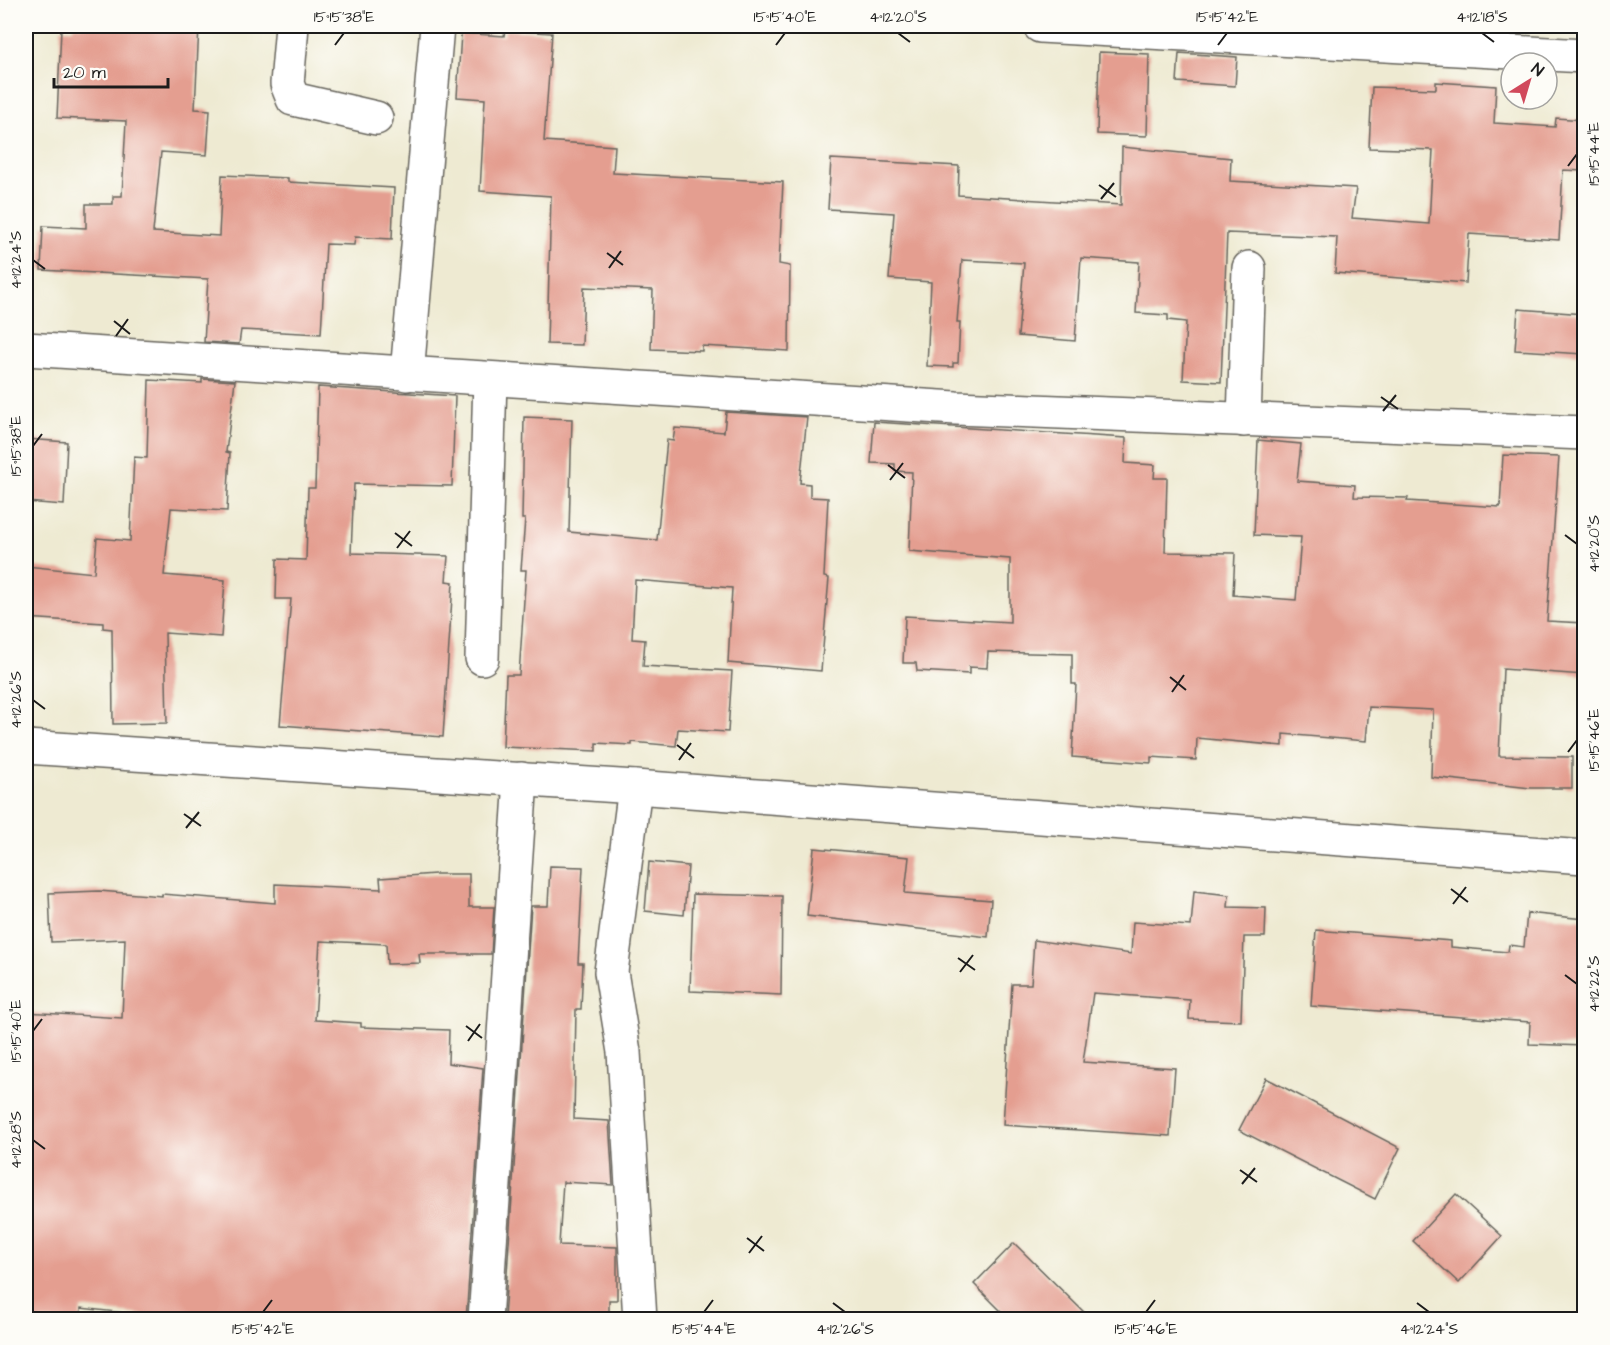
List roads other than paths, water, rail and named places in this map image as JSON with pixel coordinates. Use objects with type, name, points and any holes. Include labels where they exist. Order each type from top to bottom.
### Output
[{"type":"street","points":[[292,26],[286,84],[293,99],[376,118]]},
{"type":"street","points":[[406,374],[436,26]]},
{"type":"street","points":[[1040,26],[1498,38],[1584,56]]},
{"type":"street","points":[[1244,420],[1249,268]]},
{"type":"street","points":[[26,349],[956,408],[1584,434]]},
{"type":"street","points":[[482,658],[490,379]]},
{"type":"street","points":[[26,747],[521,779],[1584,857]]},
{"type":"street","points":[[485,1320],[521,779]]},
{"type":"street","points":[[634,787],[611,972],[624,1052],[640,1320]]}]
